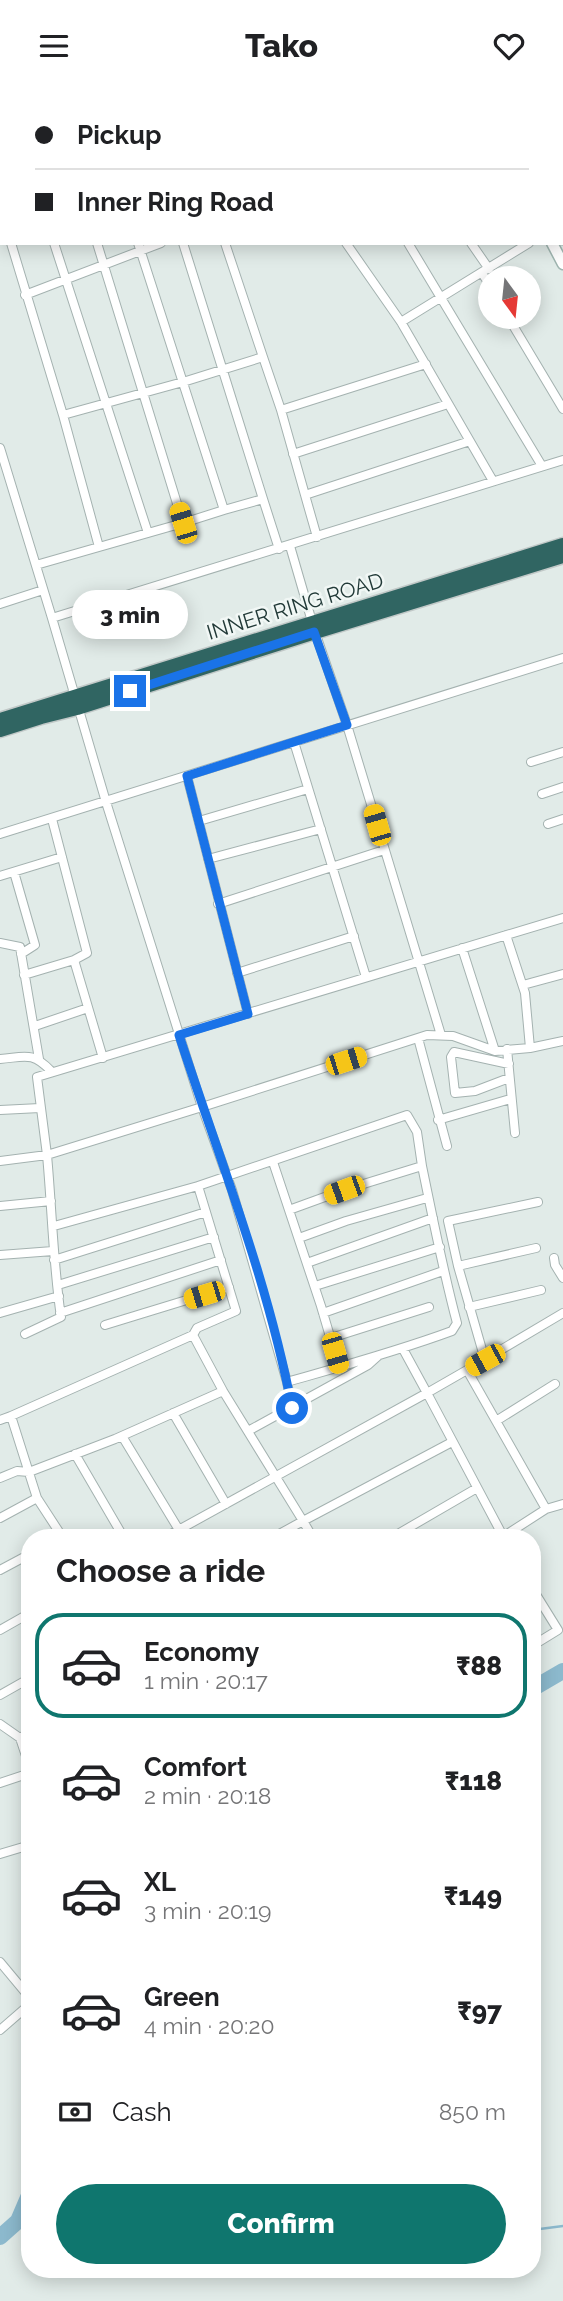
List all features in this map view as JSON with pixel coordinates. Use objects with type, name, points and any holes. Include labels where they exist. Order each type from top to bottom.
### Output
[{"type":"highway","name":"INNER RING ROAD","points":[[0,730],[563,545]]},
{"type":"highway","name":"INNER RING ROAD","points":[[314,626],[563,556]]},
{"type":"highway","name":"INNER RING ROAD","points":[[0,720],[76,703]]},
{"type":"main road","points":[[552,245],[563,264]]},
{"type":"street","points":[[12,245],[63,415],[99,547]]},
{"type":"street","points":[[55,245],[148,533]]},
{"type":"street","points":[[98,245],[183,523]]},
{"type":"street","points":[[184,245],[279,549]]},
{"type":"street","points":[[226,245],[281,410],[317,537]]},
{"type":"street","points":[[347,245],[401,322],[493,481]]},
{"type":"street","points":[[409,245],[542,466]]},
{"type":"street","points":[[472,245],[482,266]]},
{"type":"street","points":[[493,266],[526,245]]},
{"type":"street","points":[[25,295],[104,265],[139,247],[224,510]]},
{"type":"street","points":[[401,322],[478,275]]},
{"type":"street","points":[[515,329],[563,409]]},
{"type":"street","points":[[63,415],[263,357]]},
{"type":"street","points":[[281,410],[426,364]]},
{"type":"street","points":[[293,454],[448,404]]},
{"type":"street","points":[[305,495],[470,441]]},
{"type":"street","points":[[0,448],[106,802],[202,1107],[236,1202],[292,1408]]},
{"type":"street","points":[[52,618],[563,460]]},
{"type":"street","points":[[36,565],[263,499]]},
{"type":"street","points":[[290,546],[418,961],[444,1035],[454,1052],[509,1064]]},
{"type":"street","points":[[0,604],[43,590]]},
{"type":"street","points":[[0,834],[563,658]]},
{"type":"street","points":[[294,742],[366,978]]},
{"type":"street","points":[[531,762],[563,753]]},
{"type":"street","points":[[187,776],[248,1014]]},
{"type":"street","points":[[542,794],[563,787]]},
{"type":"street","points":[[199,821],[308,789]]},
{"type":"street","points":[[24,975],[74,960],[87,953],[52,819]]},
{"type":"street","points":[[548,824],[563,819]]},
{"type":"street","points":[[208,859],[321,829]]},
{"type":"street","points":[[218,904],[384,850]]},
{"type":"street","points":[[0,876],[62,857]]},
{"type":"street","points":[[13,872],[35,944],[21,954]]},
{"type":"street","points":[[24,1334],[61,1317],[47,1155],[37,1077],[563,918]]},
{"type":"street","points":[[506,935],[523,985],[530,1048]]},
{"type":"street","points":[[237,973],[354,936]]},
{"type":"street","points":[[0,943],[20,947],[39,1059]]},
{"type":"street","points":[[462,948],[495,1051]]},
{"type":"street","points":[[74,960],[103,1058]]},
{"type":"street","points":[[523,985],[563,974]]},
{"type":"street","points":[[34,1026],[89,1009]]},
{"type":"street","points":[[0,1161],[47,1155],[418,1038],[444,1035],[495,1051],[530,1048],[563,1041]]},
{"type":"street","points":[[418,1038],[447,1146]]},
{"type":"street","points":[[507,1049],[515,1133]]},
{"type":"street","points":[[454,1052],[451,1058],[455,1093],[475,1091],[509,1078]]},
{"type":"street","points":[[0,1059],[29,1056],[39,1059],[51,1072]]},
{"type":"street","points":[[438,1120],[510,1099]]},
{"type":"street","points":[[0,1110],[40,1108]]},
{"type":"street","points":[[54,1226],[227,1177],[407,1115],[416,1132],[456,1327],[452,1331],[403,1349],[381,1353],[287,1382]]},
{"type":"street","points":[[273,1162],[324,1313],[339,1367]]},
{"type":"street","points":[[289,1210],[422,1166]]},
{"type":"street","points":[[0,1420],[193,1335],[197,1328],[236,1311],[198,1186]]},
{"type":"street","points":[[299,1238],[346,1221],[428,1198]]},
{"type":"street","points":[[0,1206],[51,1201]]},
{"type":"street","points":[[485,1360],[448,1221],[538,1202]]},
{"type":"street","points":[[0,1255],[54,1255],[206,1212]]},
{"type":"street","points":[[307,1263],[433,1218]]},
{"type":"street","points":[[58,1285],[214,1237]]},
{"type":"street","points":[[315,1286],[440,1247]]},
{"type":"street","points":[[458,1266],[536,1248]]},
{"type":"street","points":[[554,1258],[563,1278]]},
{"type":"street","points":[[60,1313],[221,1260]]},
{"type":"street","points":[[324,1313],[443,1271]]},
{"type":"street","points":[[105,1325],[229,1287]]},
{"type":"street","points":[[469,1307],[541,1290]]},
{"type":"street","points":[[0,1313],[59,1296]]},
{"type":"street","points":[[331,1338],[429,1307]]},
{"type":"street","points":[[181,1529],[427,1393],[563,1313]]},
{"type":"street","points":[[193,1335],[223,1391],[308,1529]]},
{"type":"street","points":[[403,1349],[498,1529]]},
{"type":"street","points":[[248,1431],[368,1365],[381,1353]]},
{"type":"street","points":[[467,1370],[546,1509]]},
{"type":"street","points":[[496,1421],[555,1384]]},
{"type":"street","points":[[0,1478],[17,1471],[29,1472],[122,1436],[223,1391]]},
{"type":"street","points":[[173,1413],[226,1504]]},
{"type":"street","points":[[10,1416],[37,1498],[55,1529]]},
{"type":"street","points":[[122,1436],[178,1529]]},
{"type":"street","points":[[288,1529],[452,1442]]},
{"type":"street","points":[[75,1454],[119,1529]]},
{"type":"street","points":[[406,1529],[477,1488]]},
{"type":"street","points":[[0,1518],[37,1498]]},
{"type":"street","points":[[516,1529],[546,1509],[563,1504]]},
{"type":"street","points":[[0,1570],[21,1559]]},
{"type":"street","points":[[541,1603],[558,1630],[541,1640]]},
{"type":"street","points":[[0,1630],[21,1618]]},
{"type":"street","points":[[0,1695],[21,1683]]},
{"type":"street","points":[[0,1724],[21,1741]]},
{"type":"street","points":[[0,1783],[21,1776]]},
{"type":"street","points":[[0,1854],[21,1848]]},
{"type":"street","points":[[0,1962],[21,1987]]},
{"type":"street","points":[[0,2030],[21,2012]]},
{"type":"waterway","points":[[541,1684],[563,1671]]},
{"type":"waterway","points":[[0,2237],[18,2221],[21,2214]]},
{"type":"waterway","points":[[541,2229],[563,2226]]},
{"type":"route","points":[[130,691],[314,632],[347,725],[187,776],[248,1014],[179,1035],[232,1190],[270,1317],[292,1408]]}]
